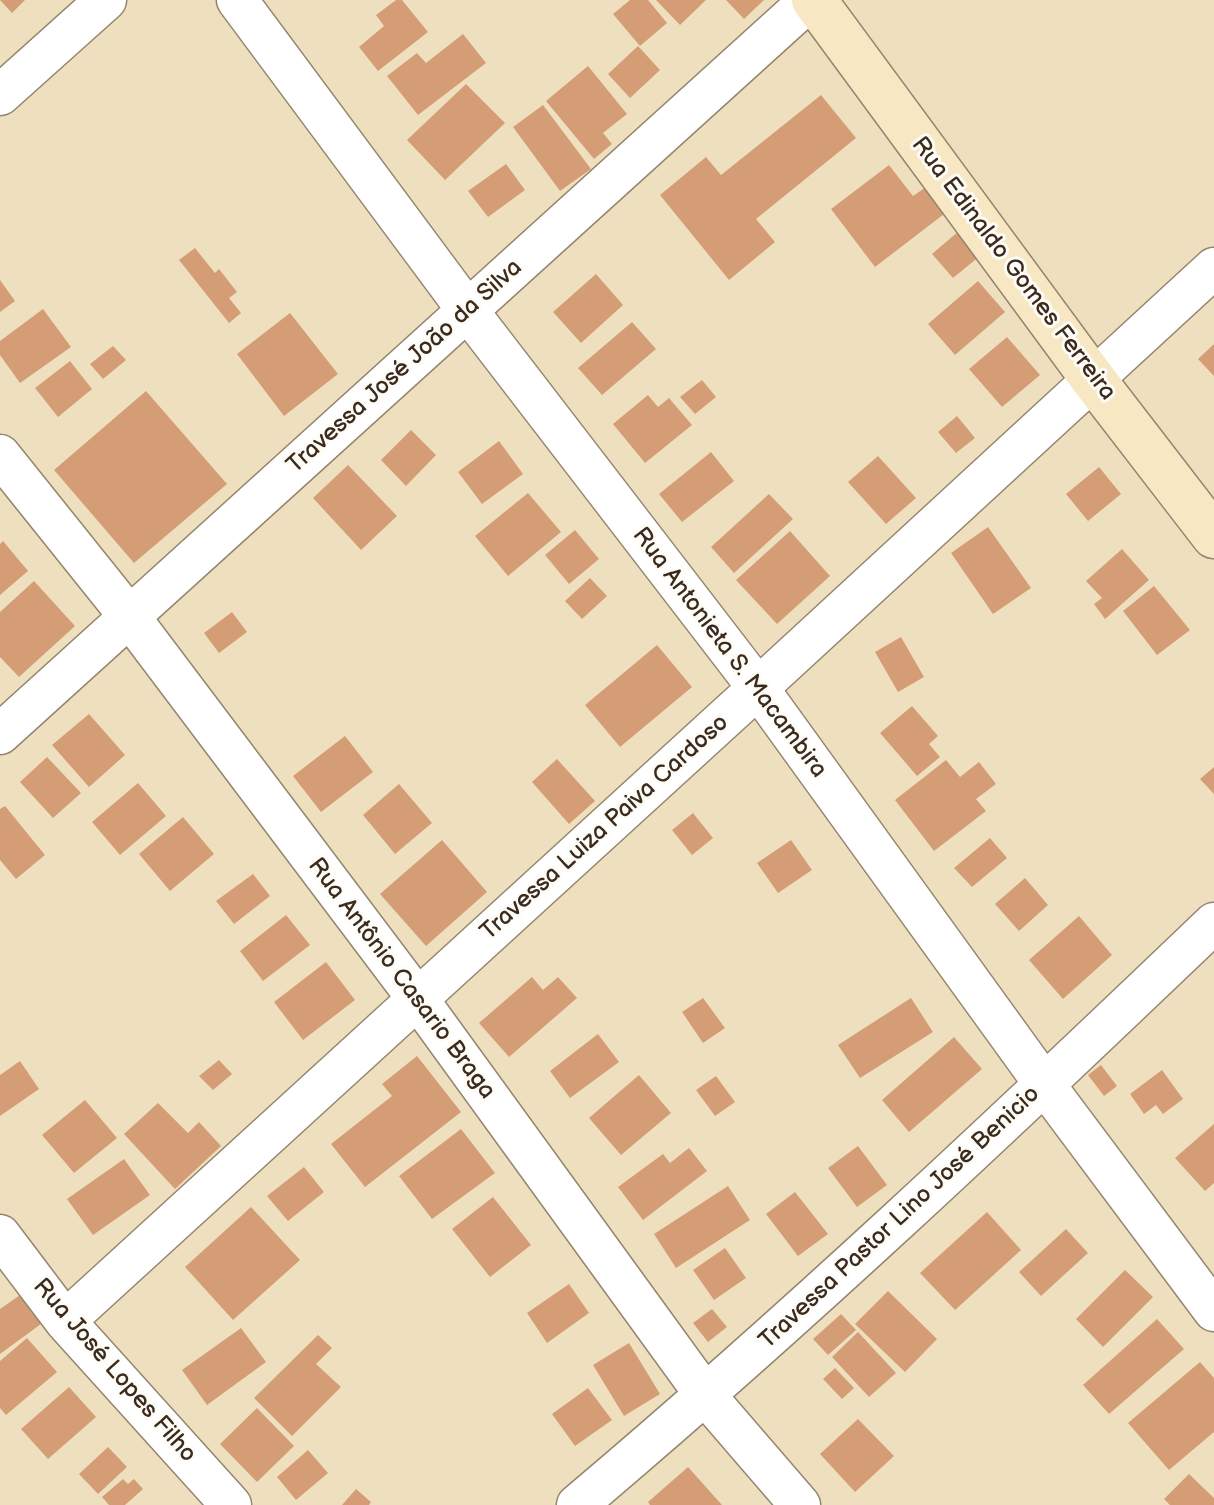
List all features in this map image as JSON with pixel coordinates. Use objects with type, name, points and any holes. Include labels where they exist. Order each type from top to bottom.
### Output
[{"type":"street","points":[[0,95],[106,0]]},
{"type":"street","name":"Rua Antonieta S. Macambira","points":[[237,0],[468,311],[758,688],[1045,1085],[1214,1311]]},
{"type":"street","name":"Travessa José João da Silva","points":[[0,734],[812,0]]},
{"type":"street","name":"Rua Edinaldo Gomes Ferreira","points":[[812,0],[1093,379],[1214,536]]},
{"type":"street","name":"Travessa Luiza Paiva Cardoso","points":[[65,1321],[1214,268]]},
{"type":"street","name":"Rua Antônio Casario Braga","points":[[0,455],[129,616],[417,998],[706,1396],[800,1505]]},
{"type":"street","name":"Travessa Pastor Lino José Benicio","points":[[577,1505],[706,1396],[1045,1085],[1214,923]]},
{"type":"street","name":"Rua José Lopes Filho","points":[[0,1235],[65,1321],[231,1505]]},
{"type":"building","points":[[0,0],[25,0],[12,13]]},
{"type":"building","points":[[396,0],[402,0],[428,32],[378,71],[359,47],[384,26],[376,15]]},
{"type":"building","points":[[630,0],[648,0],[667,23],[640,46],[613,14]]},
{"type":"building","points":[[656,0],[706,0],[680,25]]},
{"type":"building","points":[[726,0],[764,0],[744,19]]},
{"type":"building","points":[[463,34],[486,63],[418,115],[387,76],[417,53],[426,63]]},
{"type":"building","points":[[638,46],[660,70],[630,98],[608,74]]},
{"type":"building","points":[[588,66],[627,114],[603,133],[612,144],[594,159],[546,101]]},
{"type":"building","points":[[466,84],[505,123],[445,180],[407,140]]},
{"type":"building","points":[[821,95],[856,138],[756,219],[775,242],[729,280],[660,195],[706,157],[721,175]]},
{"type":"building","points":[[543,105],[591,169],[560,191],[513,127]]},
{"type":"building","points":[[506,164],[525,190],[488,217],[468,191]]},
{"type":"building","points":[[889,165],[913,196],[929,185],[948,211],[875,267],[831,209]]},
{"type":"building","points":[[960,230],[981,255],[953,278],[932,254]]},
{"type":"building","points":[[195,248],[215,273],[219,269],[237,292],[229,298],[241,313],[229,323],[179,260]]},
{"type":"building","points":[[596,274],[623,305],[581,343],[553,312]]},
{"type":"building","points":[[0,280],[15,301],[0,312]]},
{"type":"building","points":[[978,281],[1005,312],[955,355],[928,324]]},
{"type":"building","points":[[43,309],[71,347],[20,383],[0,355],[0,341]]},
{"type":"building","points":[[290,313],[338,374],[284,416],[237,354]]},
{"type":"building","points":[[632,322],[656,349],[602,395],[578,368]]},
{"type":"building","points":[[1007,337],[1040,375],[1002,407],[969,369]]},
{"type":"building","points":[[1214,344],[1214,376],[1198,359]]},
{"type":"building","points":[[113,346],[126,360],[103,379],[90,364]]},
{"type":"building","points":[[70,361],[92,389],[58,417],[35,388]]},
{"type":"building","points":[[702,380],[716,397],[695,414],[680,397]]},
{"type":"building","points":[[146,391],[227,484],[134,563],[54,470]]},
{"type":"building","points":[[648,395],[658,407],[669,398],[692,425],[645,463],[613,424]]},
{"type":"building","points":[[957,416],[975,438],[956,453],[938,432]]},
{"type":"building","points":[[411,430],[436,455],[406,486],[381,460]]},
{"type":"building","points":[[499,441],[523,474],[482,504],[458,472]]},
{"type":"building","points":[[711,452],[734,481],[682,522],[659,494]]},
{"type":"building","points":[[878,456],[916,498],[886,524],[848,482]]},
{"type":"building","points":[[348,465],[397,516],[361,550],[313,498]]},
{"type":"building","points":[[1099,467],[1121,494],[1088,521],[1066,494]]},
{"type":"building","points":[[528,493],[561,532],[508,576],[475,536]]},
{"type":"building","points":[[769,494],[793,519],[734,573],[711,547]]},
{"type":"building","points":[[988,527],[1031,588],[993,614],[951,553]]},
{"type":"building","points":[[575,530],[599,559],[569,584],[545,555]]},
{"type":"building","points":[[790,531],[830,576],[777,624],[736,580]]},
{"type":"building","points":[[3,541],[28,571],[0,595],[0,544]]},
{"type":"building","points":[[1122,549],[1149,580],[1105,619],[1094,604],[1102,598],[1086,581]]},
{"type":"building","points":[[590,578],[607,596],[582,619],[565,601]]},
{"type":"building","points":[[34,581],[75,626],[19,677],[0,657],[0,612]]},
{"type":"building","points":[[1154,586],[1190,630],[1157,655],[1123,611]]},
{"type":"building","points":[[232,612],[247,632],[219,653],[204,633]]},
{"type":"building","points":[[901,637],[924,677],[898,692],[875,652]]},
{"type":"building","points":[[657,645],[692,687],[620,747],[585,705]]},
{"type":"building","points":[[912,706],[938,736],[929,744],[940,757],[917,776],[880,733]]},
{"type":"building","points":[[89,714],[125,755],[89,787],[52,745]]},
{"type":"building","points":[[345,736],[373,772],[321,812],[293,776]]},
{"type":"building","points":[[47,757],[81,793],[53,818],[20,782]]},
{"type":"building","points":[[557,759],[595,801],[569,824],[532,782]]},
{"type":"building","points":[[946,760],[960,777],[979,762],[996,784],[976,799],[986,811],[934,851],[895,800]]},
{"type":"building","points":[[1214,767],[1214,794],[1200,779]]},
{"type":"building","points":[[138,783],[166,816],[120,855],[92,822]]},
{"type":"building","points":[[399,784],[432,823],[395,854],[363,815]]},
{"type":"building","points":[[5,806],[45,855],[16,879],[0,860],[0,809]]},
{"type":"building","points":[[693,813],[713,838],[692,855],[672,830]]},
{"type":"building","points":[[183,817],[214,854],[170,891],[139,854]]},
{"type":"building","points":[[990,838],[1007,858],[972,887],[954,868]]},
{"type":"building","points":[[442,840],[487,892],[426,946],[380,894]]},
{"type":"building","points":[[791,840],[812,870],[778,893],[757,863]]},
{"type":"building","points":[[253,874],[270,896],[234,924],[216,901]]},
{"type":"building","points":[[1025,878],[1048,905],[1019,931],[995,904]]},
{"type":"building","points":[[286,915],[310,945],[263,981],[240,951]]},
{"type":"building","points":[[1079,916],[1112,955],[1063,999],[1029,960]]},
{"type":"building","points":[[326,962],[355,1000],[303,1040],[274,1002]]},
{"type":"building","points":[[532,977],[543,990],[558,977],[577,998],[509,1057],[479,1023]]},
{"type":"building","points":[[703,998],[725,1028],[703,1043],[682,1012]]},
{"type":"building","points":[[911,998],[933,1032],[860,1078],[838,1045]]},
{"type":"building","points":[[598,1034],[619,1062],[570,1098],[550,1071]]},
{"type":"building","points":[[954,1037],[982,1069],[909,1132],[882,1100]]},
{"type":"building","points":[[417,1056],[461,1112],[365,1187],[331,1144],[392,1096],[382,1084]]},
{"type":"building","points":[[219,1060],[232,1074],[213,1090],[199,1076]]},
{"type":"building","points":[[20,1061],[39,1089],[0,1116],[0,1075]]},
{"type":"building","points":[[1101,1065],[1117,1086],[1104,1096],[1088,1075]]},
{"type":"building","points":[[1162,1070],[1183,1099],[1163,1114],[1156,1105],[1144,1114],[1130,1094]]},
{"type":"building","points":[[639,1075],[671,1113],[621,1155],[589,1118]]},
{"type":"building","points":[[716,1076],[735,1102],[715,1116],[696,1090]]},
{"type":"building","points":[[85,1100],[117,1138],[74,1173],[42,1135]]},
{"type":"building","points":[[158,1103],[188,1133],[199,1122],[221,1146],[175,1189],[124,1134]]},
{"type":"building","points":[[1214,1124],[1214,1183],[1205,1191],[1175,1158]]},
{"type":"building","points":[[461,1129],[495,1173],[432,1219],[399,1176]]},
{"type":"building","points":[[858,1146],[887,1185],[857,1207],[828,1168]]},
{"type":"building","points":[[689,1148],[707,1171],[643,1220],[618,1187],[663,1154],[670,1163]]},
{"type":"building","points":[[124,1159],[150,1195],[93,1235],[67,1199]]},
{"type":"building","points":[[304,1167],[324,1192],[288,1221],[267,1196]]},
{"type":"building","points":[[728,1186],[750,1220],[676,1268],[654,1234]]},
{"type":"building","points":[[795,1192],[828,1234],[798,1256],[766,1214]]},
{"type":"building","points":[[493,1197],[531,1245],[490,1277],[452,1229]]},
{"type":"building","points":[[251,1207],[300,1260],[233,1320],[185,1267]]},
{"type":"building","points":[[987,1212],[1021,1250],[955,1310],[920,1273]]},
{"type":"building","points":[[1066,1229],[1088,1253],[1041,1296],[1019,1272]]},
{"type":"building","points":[[725,1248],[746,1278],[714,1300],[693,1270]]},
{"type":"building","points":[[1125,1270],[1153,1297],[1103,1347],[1076,1319]]},
{"type":"building","points":[[569,1284],[589,1313],[547,1343],[527,1313]]},
{"type":"building","points":[[888,1291],[937,1339],[905,1372],[855,1324]]},
{"type":"building","points":[[20,1295],[41,1324],[0,1354],[0,1309]]},
{"type":"building","points":[[712,1309],[727,1327],[708,1342],[693,1323]]},
{"type":"building","points":[[841,1314],[856,1330],[828,1355],[813,1339]]},
{"type":"building","points":[[1157,1319],[1184,1349],[1109,1414],[1083,1385]]},
{"type":"building","points":[[241,1328],[266,1362],[207,1405],[182,1370]]},
{"type":"building","points":[[858,1332],[896,1373],[869,1397],[832,1357]]},
{"type":"building","points":[[318,1335],[332,1348],[316,1364],[341,1387],[292,1436],[254,1398]]},
{"type":"building","points":[[27,1338],[57,1372],[6,1415],[0,1408],[0,1361]]},
{"type":"building","points":[[629,1343],[660,1394],[624,1416],[593,1365]]},
{"type":"building","points":[[1200,1362],[1214,1378],[1214,1432],[1169,1470],[1128,1423]]},
{"type":"building","points":[[835,1368],[854,1388],[842,1399],[823,1379]]},
{"type":"building","points":[[69,1387],[96,1417],[48,1459],[21,1429]]},
{"type":"building","points":[[588,1388],[612,1420],[575,1446],[552,1414]]},
{"type":"building","points":[[257,1408],[294,1446],[257,1482],[220,1444]]},
{"type":"building","points":[[858,1419],[894,1456],[855,1492],[820,1454]]},
{"type":"building","points":[[108,1447],[127,1467],[98,1494],[79,1474]]},
{"type":"building","points":[[308,1450],[328,1473],[296,1500],[277,1477]]},
{"type":"building","points":[[688,1467],[722,1505],[650,1505],[648,1502]]},
{"type":"building","points":[[1189,1474],[1214,1498],[1214,1505],[1170,1505],[1164,1499]]},
{"type":"building","points":[[123,1479],[128,1484],[134,1479],[143,1489],[125,1505],[109,1505],[102,1497]]},
{"type":"building","points":[[356,1489],[371,1502],[369,1505],[342,1505]]}]
